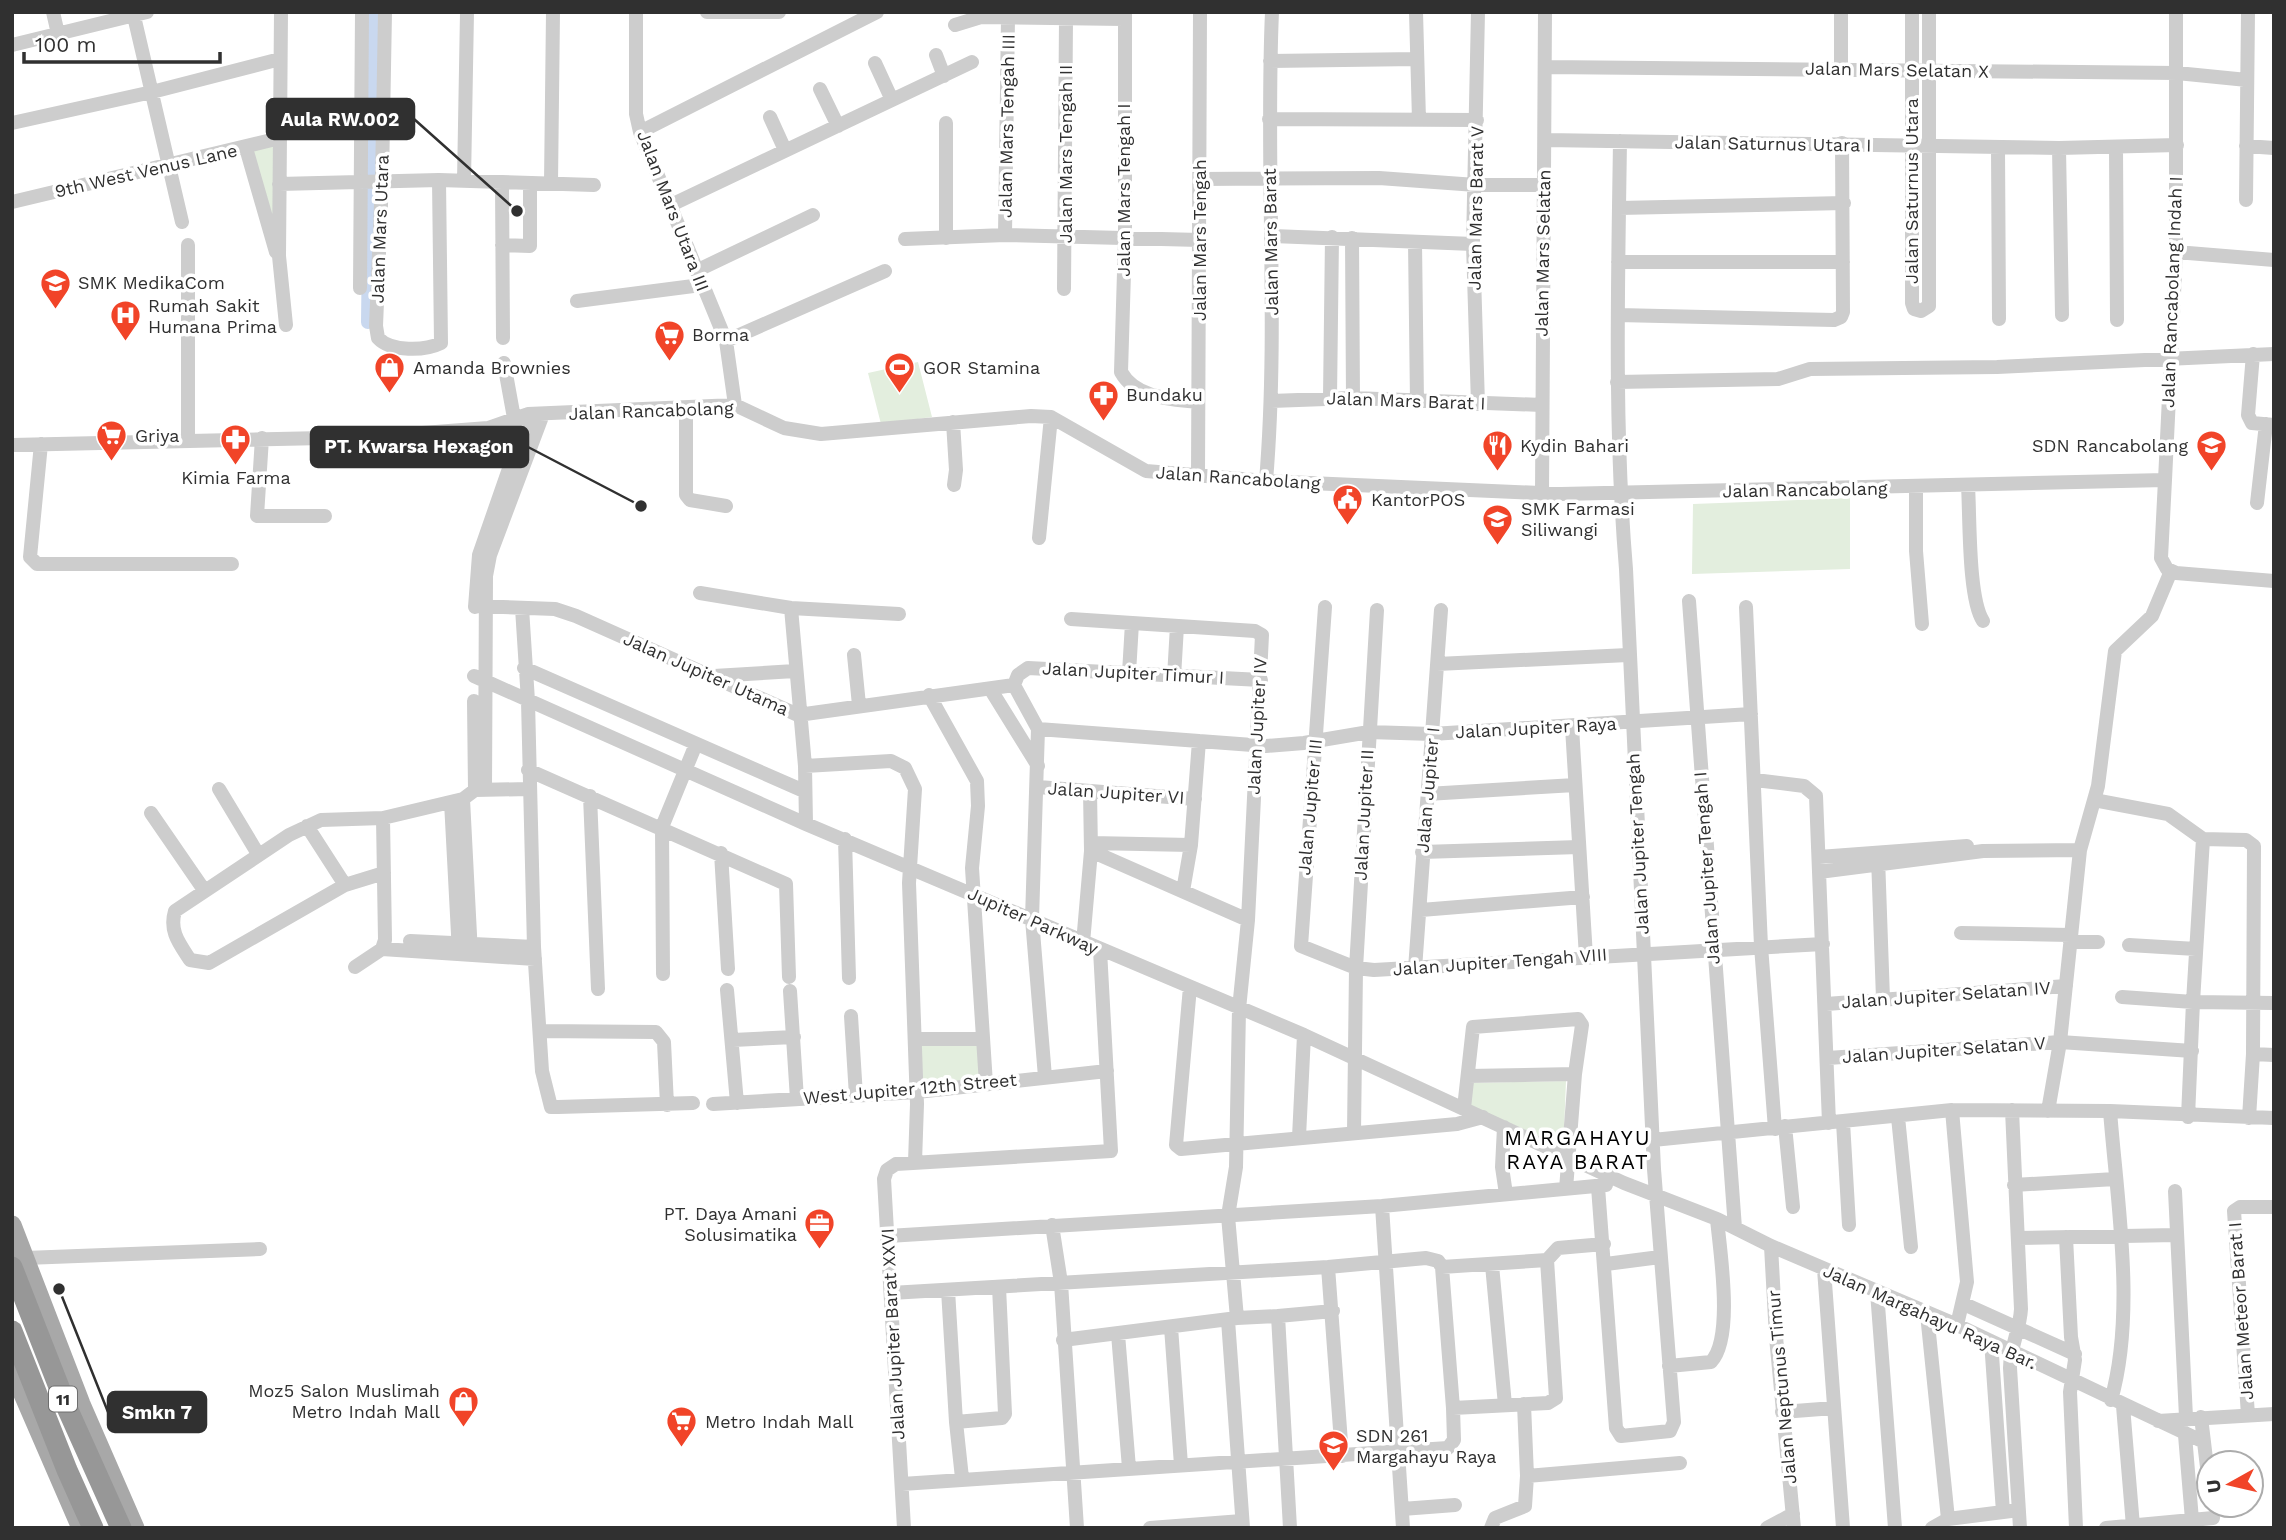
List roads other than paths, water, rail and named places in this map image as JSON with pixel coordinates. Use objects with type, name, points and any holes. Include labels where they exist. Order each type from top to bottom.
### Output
[{"type":"highway","name":"11","points":[[18,1263],[68,1410],[121,1528]]},
{"type":"highway","name":"11","points":[[12,1331],[93,1528]]},
{"type":"main road","points":[[12,1225],[18,1263],[135,1528]]},
{"type":"main road","points":[[12,1369],[81,1528]]},
{"type":"street","points":[[52,12],[58,34]]},
{"type":"street","points":[[281,12],[279,256],[286,325]]},
{"type":"street","points":[[360,288],[372,180],[362,12]]},
{"type":"street","name":"Jalan Mars Utara","points":[[385,12],[372,180],[376,334],[388,346],[439,345],[439,180]]},
{"type":"street","points":[[464,181],[467,12]]},
{"type":"street","points":[[544,12],[553,13],[551,183]]},
{"type":"street","name":"Jalan Mars Utara III","points":[[636,12],[636,114],[640,132],[726,341],[736,405]]},
{"type":"street","points":[[707,12],[779,12]]},
{"type":"street","points":[[640,132],[877,12]]},
{"type":"street","name":"Jalan Mars Tengah","points":[[1198,472],[1200,12]]},
{"type":"street","name":"Jalan Mars Barat","points":[[1266,477],[1271,401],[1273,236],[1269,119],[1272,12]]},
{"type":"street","points":[[1416,12],[1419,120]]},
{"type":"street","name":"Jalan Mars Barat V","points":[[1478,12],[1473,244],[1478,404]]},
{"type":"street","name":"Jalan Mars Selatan","points":[[1542,494],[1545,12]]},
{"type":"street","points":[[1841,12],[1841,70]]},
{"type":"street","name":"Jalan Saturnus Utara","points":[[1912,12],[1912,303],[1914,309],[1922,311],[1929,306],[1929,12]]},
{"type":"street","name":"Jalan Rancabolang Indah I","points":[[2165,480],[2164,455],[2172,361],[2176,252],[2176,12]]},
{"type":"street","points":[[2246,200],[2248,12]]},
{"type":"street","points":[[12,45],[138,13],[152,92],[182,222]]},
{"type":"street","points":[[955,25],[981,17],[1066,19],[1124,16]]},
{"type":"street","name":"Jalan Mars Tengah I","points":[[1124,16],[1125,239],[1120,367],[1124,377],[1153,396],[1198,402]]},
{"type":"street","name":"Jalan Mars Tengah III","points":[[1005,234],[1008,17]]},
{"type":"street","name":"Jalan Mars Tengah II","points":[[1064,289],[1066,19]]},
{"type":"street","points":[[936,55],[944,76]]},
{"type":"street","points":[[12,122],[152,92],[280,59]]},
{"type":"street","points":[[1270,61],[1417,60]]},
{"type":"street","points":[[671,205],[972,62]]},
{"type":"street","points":[[875,63],[892,100]]},
{"type":"street","name":"Jalan Mars Selatan X","points":[[1546,67],[2177,73],[2247,80]]},
{"type":"street","points":[[820,89],[838,126]]},
{"type":"street","points":[[770,117],[785,150]]},
{"type":"street","points":[[1269,119],[1477,120]]},
{"type":"street","points":[[946,123],[946,238]]},
{"type":"street","name":"9th West Venus Lane","points":[[12,202],[280,138]]},
{"type":"street","name":"Jalan Saturnus Utara I","points":[[1546,140],[2059,149],[2177,145]]},
{"type":"street","name":"Jalan Jupiter Tengah","points":[[1606,1264],[1616,1428],[1621,1436],[1665,1432],[1673,1428],[1655,1195],[1631,722],[1627,587],[1620,493],[1617,382],[1620,141]]},
{"type":"street","points":[[1618,315],[1834,320],[1843,312],[1842,144]]},
{"type":"street","points":[[2246,146],[2274,148]]},
{"type":"street","points":[[2116,147],[2117,320]]},
{"type":"street","points":[[246,148],[270,240],[279,256]]},
{"type":"street","points":[[1998,148],[1999,319]]},
{"type":"street","points":[[2059,149],[2062,315]]},
{"type":"street","points":[[1200,179],[1379,178],[1476,185],[1543,185]]},
{"type":"street","points":[[279,184],[439,180],[594,185]]},
{"type":"street","points":[[502,183],[503,338]]},
{"type":"street","points":[[502,245],[530,246],[530,183]]},
{"type":"street","points":[[1619,208],[1844,203]]},
{"type":"street","points":[[577,301],[698,278],[813,215]]},
{"type":"street","points":[[905,239],[1005,234],[1200,240]]},
{"type":"street","points":[[1273,236],[1473,244]]},
{"type":"street","points":[[1330,398],[1332,237]]},
{"type":"street","points":[[1352,238],[1353,398]]},
{"type":"street","points":[[1415,243],[1417,402]]},
{"type":"street","points":[[188,245],[188,440]]},
{"type":"street","points":[[2176,252],[2274,260]]},
{"type":"street","points":[[1618,262],[1843,262]]},
{"type":"street","points":[[726,341],[885,271]]},
{"type":"street","points":[[2253,354],[2248,415],[2252,423],[2270,425],[2257,503]]},
{"type":"street","points":[[1617,382],[1778,379],[1810,369],[2172,361],[2274,354]]},
{"type":"street","points":[[504,363],[521,416],[505,498]]},
{"type":"street","name":"Jalan Mars Barat I","points":[[1271,401],[1353,398],[1542,405]]},
{"type":"street","name":"Jalan Rancabolang","points":[[12,444],[370,437],[477,429],[521,416],[543,414],[736,405],[784,428],[812,433],[1051,417],[1132,466],[1146,471],[1542,494],[1916,488],[2165,480]]},
{"type":"street","points":[[686,409],[686,495],[690,500],[726,506]]},
{"type":"street","points":[[465,948],[469,795],[479,679],[481,575],[484,555],[505,498],[543,414]]},
{"type":"street","points":[[1039,538],[1051,417]]},
{"type":"street","points":[[953,422],[956,470],[954,485]]},
{"type":"street","points":[[262,438],[257,516],[325,516]]},
{"type":"street","points":[[41,444],[30,556],[37,564],[232,564]]},
{"type":"street","points":[[2165,480],[2161,558],[2171,570],[2274,581]]},
{"type":"street","points":[[1968,486],[1972,557],[1978,607],[1983,621]]},
{"type":"street","points":[[1916,488],[1916,551],[1922,624]]},
{"type":"street","points":[[2048,1111],[2060,1042],[2080,850],[2094,800],[2115,651],[2149,619],[2171,570]]},
{"type":"street","points":[[700,593],[791,608],[899,614]]},
{"type":"street","name":"Jalan Jupiter Tengah I","points":[[1689,601],[1695,716],[1734,1228]]},
{"type":"street","name":"Jalan Jupiter Utama","points":[[480,606],[555,609],[576,616],[798,715],[1014,685]]},
{"type":"street","name":"Jalan Jupiter III","points":[[1325,607],[1317,740],[1299,943],[1356,968]]},
{"type":"street","points":[[1746,607],[1761,946],[1780,1127],[1793,1207]]},
{"type":"street","points":[[522,608],[528,701],[528,789],[535,953],[542,1071],[551,1107],[693,1103]]},
{"type":"street","points":[[791,608],[798,715],[805,766],[806,824]]},
{"type":"street","name":"Jalan Jupiter II","points":[[1354,1133],[1356,968],[1377,610]]},
{"type":"street","name":"Jalan Jupiter I","points":[[1415,969],[1441,610]]},
{"type":"street","name":"Jalan Jupiter IV","points":[[1071,619],[1259,632],[1262,635],[1248,920],[1239,1009],[1237,1144],[1231,1215],[1242,1524]]},
{"type":"street","points":[[1129,673],[1132,623]]},
{"type":"street","points":[[1174,677],[1177,626]]},
{"type":"street","points":[[854,655],[859,705]]},
{"type":"street","points":[[1437,664],[1628,655]]},
{"type":"street","name":"Jalan Jupiter Timur I","points":[[1014,685],[1018,676],[1028,667],[1261,680]]},
{"type":"street","points":[[524,668],[804,791]]},
{"type":"street","points":[[710,677],[795,671]]},
{"type":"street","name":"Jupiter Parkway","points":[[479,679],[806,824],[1304,1035],[1624,1183]]},
{"type":"street","points":[[1014,685],[1038,729],[1032,919],[1045,1077]]},
{"type":"street","points":[[991,690],[1038,767]]},
{"type":"street","points":[[929,695],[977,781],[973,895],[986,1084]]},
{"type":"street","name":"Jalan Jupiter Raya","points":[[1038,729],[1256,744],[1267,740],[1304,737],[1317,740],[1369,732],[1432,734],[1751,714]]},
{"type":"street","points":[[1572,727],[1586,957]]},
{"type":"street","points":[[1183,891],[1191,845],[1199,741]]},
{"type":"street","points":[[663,974],[662,827],[696,744]]},
{"type":"street","points":[[805,766],[891,761],[899,763],[915,789],[909,883],[917,1092],[915,1162],[1111,1151],[1100,950]]},
{"type":"street","points":[[528,770],[721,853],[788,886],[790,984],[797,1099]]},
{"type":"street","points":[[1755,780],[1804,786],[1813,790],[1816,796],[1828,1059],[1849,1224]]},
{"type":"street","points":[[1427,794],[1575,785]]},
{"type":"street","name":"Jalan Jupiter VI","points":[[1038,787],[1195,799]]},
{"type":"street","points":[[219,789],[258,854]]},
{"type":"street","points":[[384,873],[345,886],[225,956],[198,963],[190,960],[175,937],[172,920],[175,911],[258,854],[307,825],[339,817],[383,818],[469,795],[528,789]]},
{"type":"street","points":[[1083,943],[1091,847],[1090,791]]},
{"type":"street","points":[[590,796],[598,989]]},
{"type":"street","points":[[2094,800],[2168,814],[2203,839],[2246,840],[2254,846],[2254,1003],[2249,1118]]},
{"type":"street","points":[[151,813],[204,890]]},
{"type":"street","points":[[383,818],[384,944]]},
{"type":"street","points":[[307,825],[345,886]]},
{"type":"street","points":[[845,839],[849,978]]},
{"type":"street","points":[[2188,1117],[2203,839]]},
{"type":"street","points":[[1091,847],[1191,845]]},
{"type":"street","points":[[1819,864],[1918,855],[1970,845],[1983,851],[2080,850]]},
{"type":"street","points":[[1422,852],[1579,846]]},
{"type":"street","points":[[1091,847],[1248,920]]},
{"type":"street","points":[[721,853],[728,969]]},
{"type":"street","points":[[1878,859],[1883,999]]},
{"type":"street","points":[[1421,910],[1583,897]]},
{"type":"street","points":[[1961,933],[2098,942]]},
{"type":"street","points":[[355,967],[384,944],[535,953]]},
{"type":"street","name":"Jalan Jupiter Tengah VIII","points":[[1356,968],[1415,969],[1644,952],[1823,944]]},
{"type":"street","points":[[2129,945],[2196,948]]},
{"type":"street","name":"Jalan Jupiter Selatan IV","points":[[1826,1004],[2066,986]]},
{"type":"street","points":[[1190,987],[1176,1145],[1181,1149],[1457,1124],[1483,1117]]},
{"type":"street","points":[[727,993],[737,1103]]},
{"type":"street","points":[[2122,997],[2193,1002],[2274,1003]]},
{"type":"street","points":[[851,1016],[856,1096]]},
{"type":"street","points":[[1464,1108],[1473,1027],[1578,1019],[1582,1025],[1563,1153],[1566,1189]]},
{"type":"street","points":[[540,1031],[656,1032],[664,1042],[667,1105]]},
{"type":"street","points":[[1299,1137],[1304,1035]]},
{"type":"street","points":[[733,1040],[794,1037]]},
{"type":"street","points":[[915,1039],[982,1039]]},
{"type":"street","name":"Jalan Jupiter Selatan V","points":[[1828,1059],[2060,1042],[2192,1051]]},
{"type":"street","points":[[2253,1054],[2274,1055]]},
{"type":"street","name":"West Jupiter 12th Street","points":[[713,1104],[917,1092],[1107,1071]]},
{"type":"street","points":[[1468,1076],[1575,1074]]},
{"type":"street","points":[[1653,1144],[1780,1127],[1952,1110],[2110,1111],[2188,1117],[2274,1118]]},
{"type":"street","points":[[1952,1110],[1966,1294],[1957,1325]]},
{"type":"street","points":[[2010,1511],[2010,1351],[2020,1320],[2012,1110]]},
{"type":"street","points":[[2110,1111],[2120,1236],[2122,1358],[2117,1403],[2133,1525]]},
{"type":"street","points":[[1898,1117],[1912,1247]]},
{"type":"street","points":[[1504,1127],[1502,1162],[1506,1194]]},
{"type":"street","name":"Jalan Jupiter Barat XXVI","points":[[904,1528],[884,1179],[887,1170],[896,1164],[915,1162]]},
{"type":"street","points":[[2014,1185],[2115,1179]]},
{"type":"street","points":[[888,1236],[1382,1206],[1624,1183]]},
{"type":"street","name":"Jalan Margahayu Raya Bar.","points":[[1624,1183],[1717,1219],[1771,1246],[1957,1325],[2204,1442]]},
{"type":"street","points":[[1598,1187],[1606,1264],[1660,1257]]},
{"type":"street","points":[[2175,1191],[2186,1417]]},
{"type":"street","points":[[1382,1206],[1403,1528]]},
{"type":"street","name":"Jalan Meteor Barat I","points":[[2247,1403],[2235,1208],[2274,1207]]},
{"type":"street","points":[[1669,1366],[1711,1362],[1720,1351],[1722,1288],[1717,1219]]},
{"type":"street","points":[[1052,1225],[1061,1283],[1077,1528]]},
{"type":"street","points":[[2018,1238],[2176,1235]]},
{"type":"street","points":[[2066,1237],[2071,1337],[2075,1354],[2071,1380],[2076,1528]]},
{"type":"street","points":[[1442,1267],[1547,1260],[1558,1248],[1604,1244]]},
{"type":"street","name":"Jalan Neptunus Timur","points":[[1771,1246],[1782,1412],[1793,1521]]},
{"type":"street","points":[[18,1263],[260,1249]]},
{"type":"street","points":[[891,1293],[1328,1267],[1434,1258],[1442,1267],[1453,1408],[1452,1445],[1448,1448],[902,1484]]},
{"type":"street","points":[[1453,1408],[1548,1403],[1557,1392],[1547,1260]]},
{"type":"street","points":[[1492,1265],[1505,1405]]},
{"type":"street","points":[[1328,1267],[1342,1457]]},
{"type":"street","points":[[1824,1269],[1843,1528]]},
{"type":"street","points":[[956,1422],[1002,1419],[1005,1414],[999,1287]]},
{"type":"street","points":[[948,1290],[962,1479]]},
{"type":"street","points":[[1877,1292],[1895,1528]]},
{"type":"street","points":[[1966,1294],[2020,1320],[2075,1354]]},
{"type":"street","points":[[1063,1340],[1233,1319],[1333,1311]]},
{"type":"street","points":[[1927,1314],[1948,1519]]},
{"type":"street","points":[[1278,1316],[1289,1460],[1290,1528]]},
{"type":"street","points":[[1171,1327],[1181,1465]]},
{"type":"street","points":[[1118,1334],[1129,1468]]},
{"type":"street","points":[[1991,1342],[2010,1511],[2020,1528]]},
{"type":"street","points":[[2158,1421],[2201,1417],[2247,1403],[2274,1414]]},
{"type":"street","points":[[1491,1528],[1494,1518],[1525,1506],[1527,1476],[1524,1404]]},
{"type":"street","points":[[1782,1412],[1834,1408]]},
{"type":"street","points":[[2201,1417],[2205,1449]]},
{"type":"street","points":[[2185,1435],[2192,1520]]},
{"type":"street","points":[[1527,1476],[1680,1463]]},
{"type":"street","points":[[1402,1509],[1455,1505]]},
{"type":"street","points":[[1931,1528],[1948,1519],[2010,1511]]},
{"type":"street","points":[[2106,1528],[2199,1519]]},
{"type":"street","points":[[1766,1528],[1793,1521]]},
{"type":"street","points":[[1150,1528],[1242,1524]]},
{"type":"waterway","points":[[368,322],[372,12]]},
{"type":"place","name":"Aula RW.002","points":[[517,211]]},
{"type":"place","name":"SMK MedikaCom","points":[[55,310]]},
{"type":"place","name":"Rumah Sakit Humana Prima","points":[[125,343]]},
{"type":"place","name":"Borma","points":[[669,362]]},
{"type":"place","name":"Amanda Brownies","points":[[390,395]]},
{"type":"place","name":"GOR Stamina","points":[[900,395]]},
{"type":"place","name":"Bundaku","points":[[1103,422]]},
{"type":"place","name":"Griya","points":[[112,463]]},
{"type":"place","name":"Kimia Farma","points":[[236,467]]},
{"type":"place","name":"Kydin Bahari","points":[[1497,473]]},
{"type":"place","name":"SDN Rancabolang","points":[[2211,473]]},
{"type":"place","name":"PT. Kwarsa Hexagon","points":[[641,506]]},
{"type":"place","name":"KantorPOS","points":[[1348,527]]},
{"type":"place","name":"SMK Farmasi Siliwangi","points":[[1498,546]]},
{"type":"place","name":"PT. Daya Amani Solusimatika","points":[[820,1251]]},
{"type":"place","name":"Smkn 7","points":[[59,1289]]},
{"type":"place","name":"Moz5 Salon Muslimah Metro Indah Mall","points":[[463,1428]]},
{"type":"place","name":"Metro Indah Mall","points":[[682,1449]]},
{"type":"place","name":"SDN 261 Margahayu Raya","points":[[1333,1473]]},
{"type":"district","name":"MARGAHAYU RAYA BARAT","points":[[1578,1150]]}]
